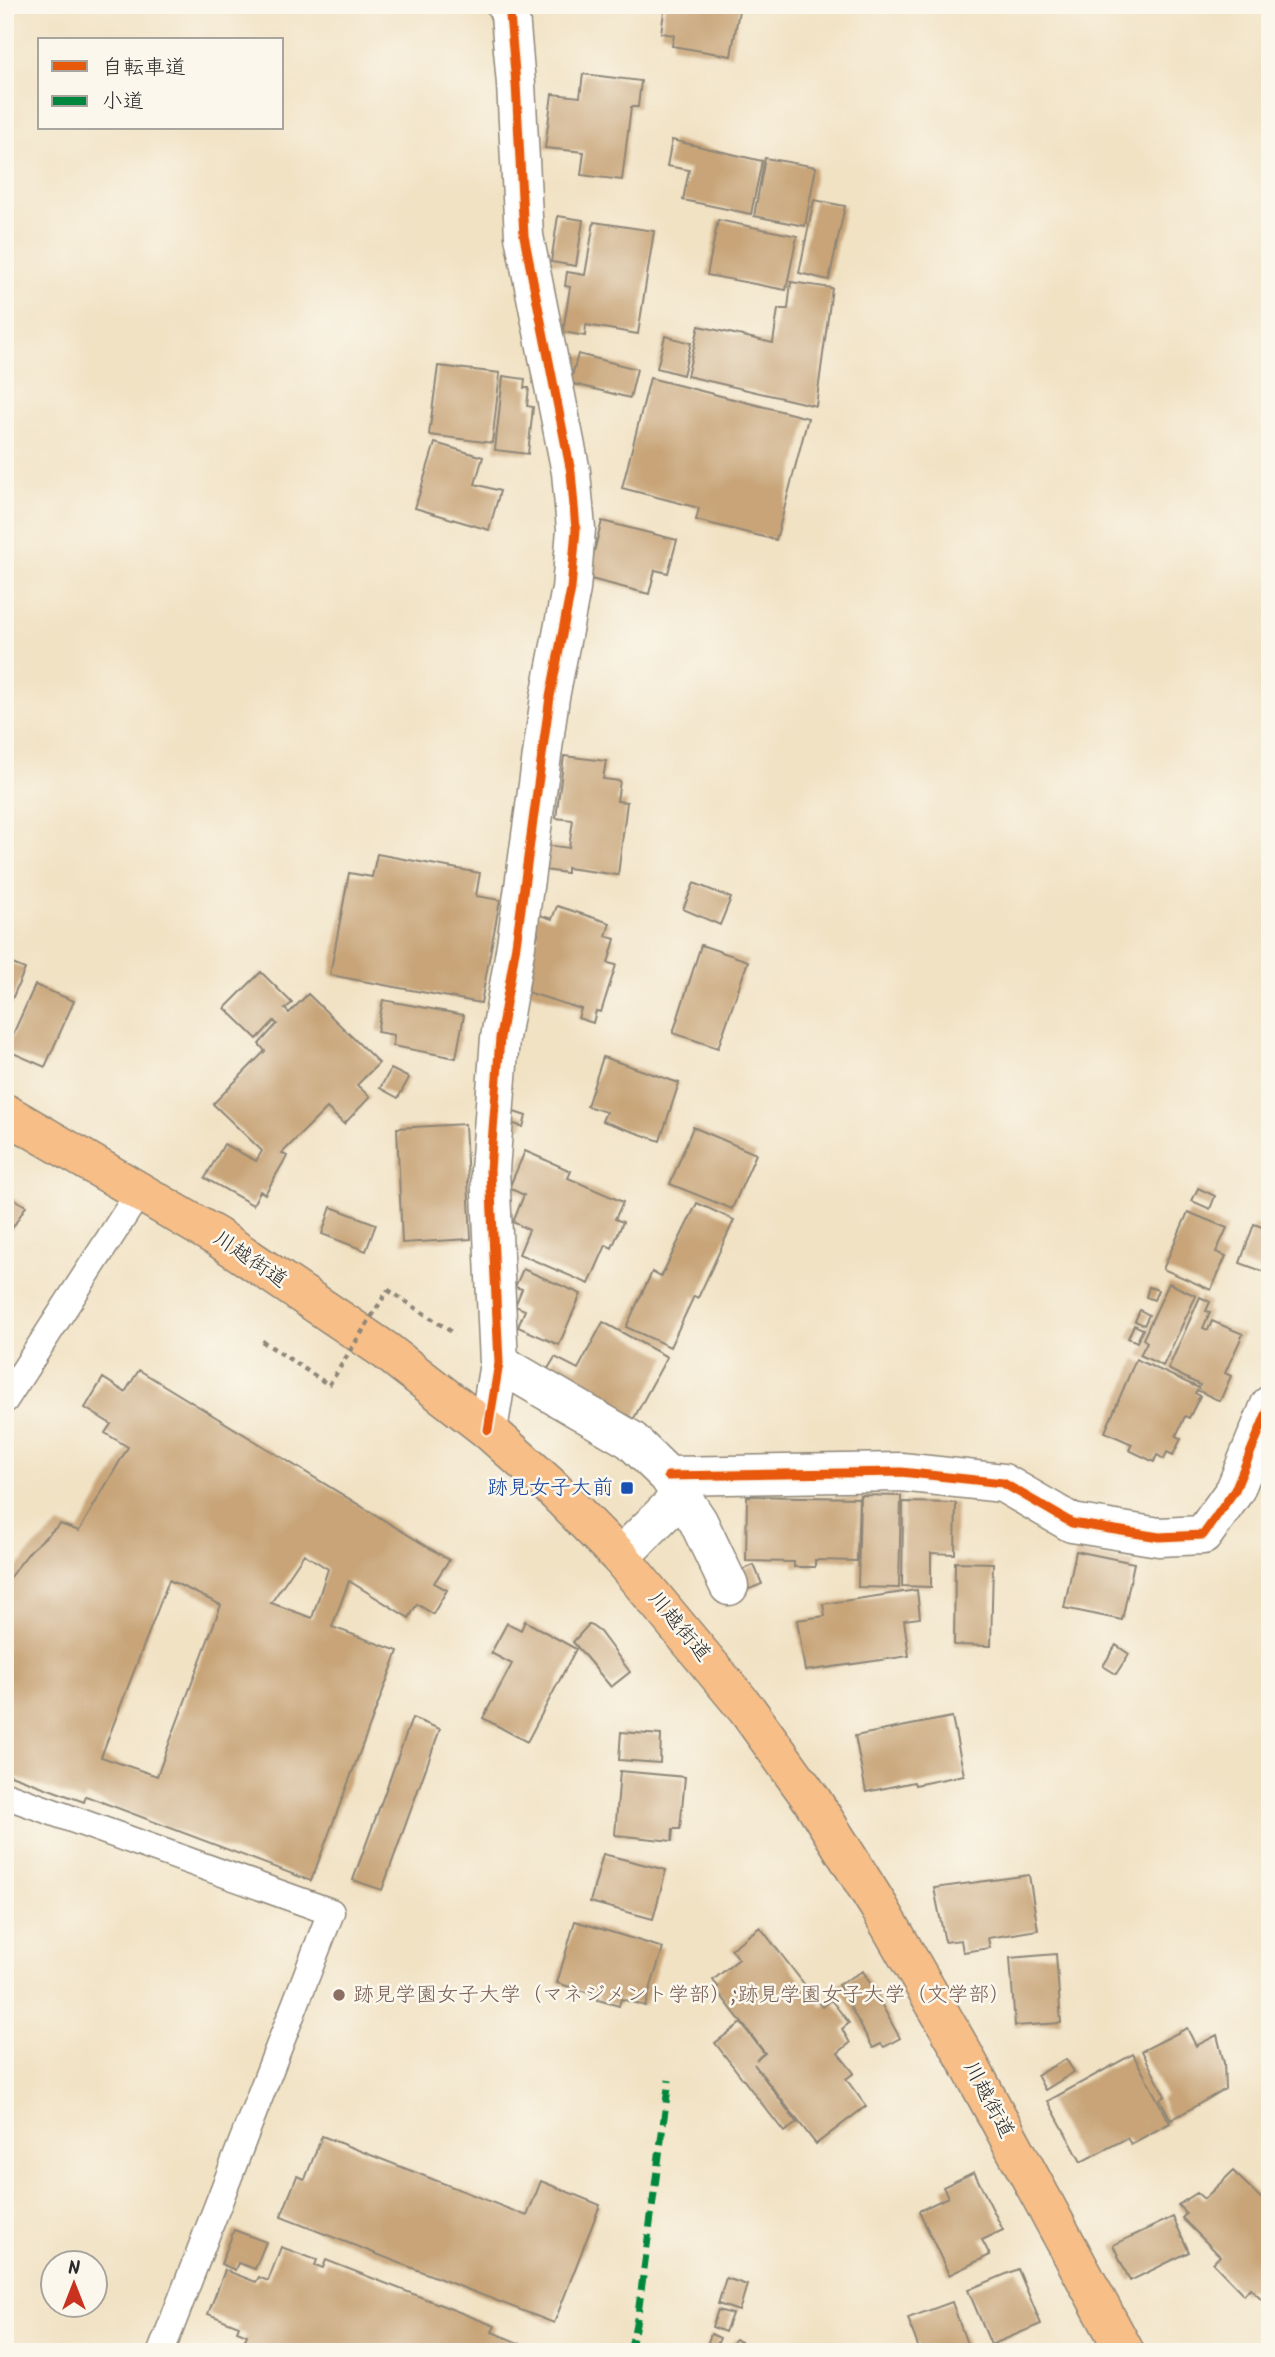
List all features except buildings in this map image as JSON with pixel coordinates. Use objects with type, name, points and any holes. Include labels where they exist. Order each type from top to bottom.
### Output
[{"type":"highway","name":"川越街道","points":[[5,1113],[218,1237],[386,1351],[488,1430],[548,1484],[620,1557],[748,1712],[812,1800],[879,1907],[959,2046],[1125,2352]]},
{"type":"street","points":[[488,1430],[499,1363],[490,1170],[500,1038],[516,946],[550,697],[571,589],[576,529],[571,472],[524,236],[516,84],[510,15],[506,5]]},
{"type":"street","points":[[499,1363],[631,1440],[674,1486],[698,1521],[729,1586]]},
{"type":"street","points":[[620,1557],[674,1486],[901,1472],[1003,1483],[1072,1523],[1158,1537],[1203,1535],[1235,1490],[1270,1405]]},
{"type":"lane","points":[[5,1400],[140,1191]]},
{"type":"lane","points":[[5,1795],[331,1912],[161,2352]]},
{"type":"path","points":[[262,1341],[329,1385],[388,1290],[499,1363]]},
{"type":"marked path","points":[[630,2352],[638,2314],[669,2080]]},
{"type":"cycle path","points":[[488,1430],[499,1363],[490,1170],[500,1038],[516,945],[550,697],[571,589],[576,529],[571,472],[524,236],[516,84],[510,15],[506,5]]},
{"type":"cycle path","points":[[668,1476],[901,1472],[1003,1483],[1072,1523],[1159,1537],[1203,1535],[1235,1490],[1270,1405]]},
{"type":"place","name":"跡見女子大前","points":[[627,1488]]},
{"type":"place","name":"跡見学園女子大学（マネジメント学部）;跡見学園女子大学（文学部）","points":[[339,1995]]}]
